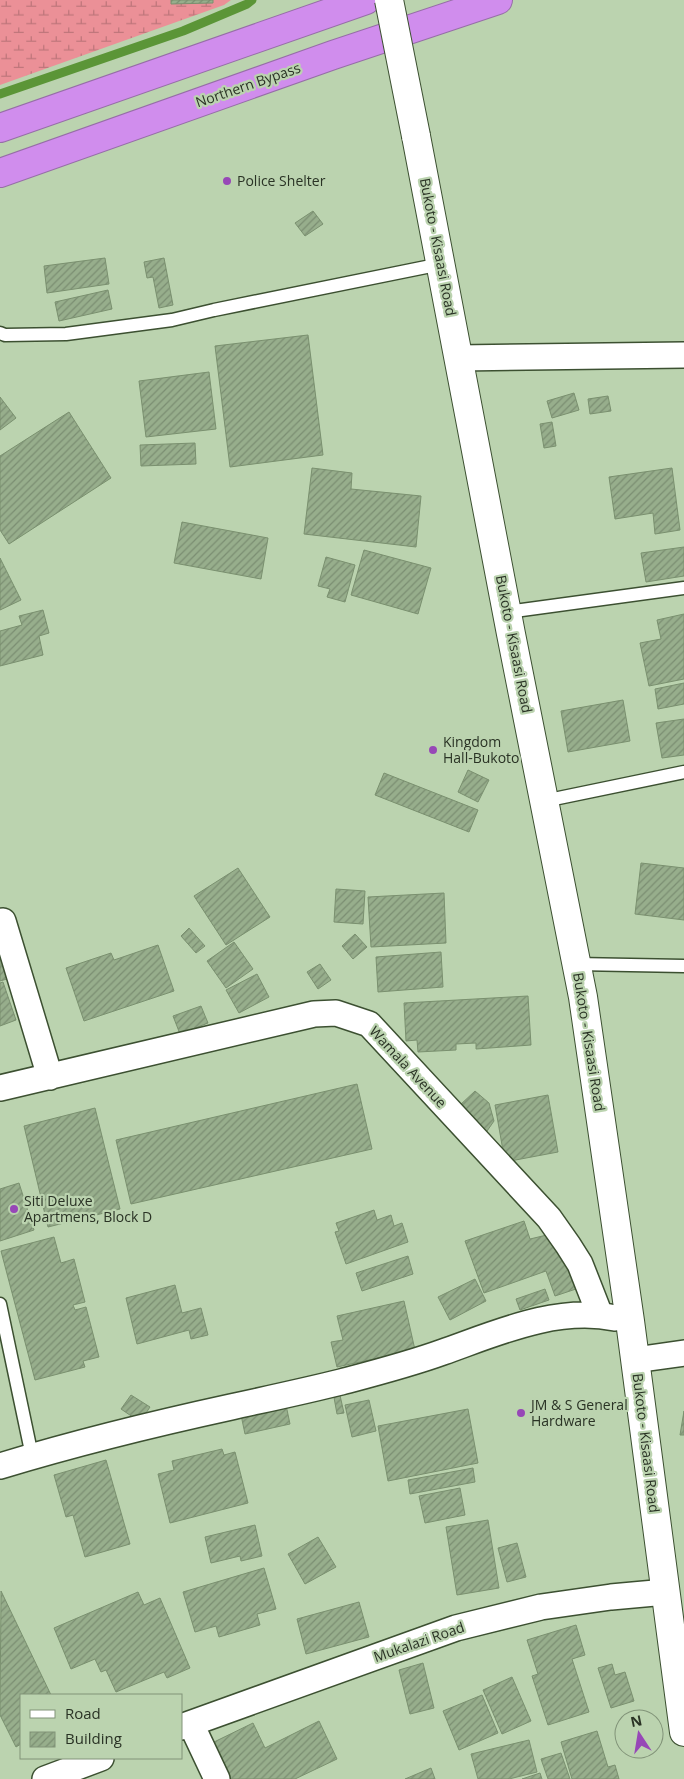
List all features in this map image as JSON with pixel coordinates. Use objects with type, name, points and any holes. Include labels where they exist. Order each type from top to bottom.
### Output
[{"type":"highway","points":[[0,128],[366,0]]},
{"type":"highway","name":"Northern Bypass","points":[[0,172],[333,55],[498,0]]},
{"type":"main road","name":"Bukoto - Kisaasi Road","points":[[389,0],[584,1006],[630,1321],[684,1732]]},
{"type":"street","points":[[459,358],[684,355]]},
{"type":"street","points":[[1,921],[50,1077]]},
{"type":"street","name":"Wamala Avenue","points":[[0,1088],[314,1014],[336,1013],[368,1024],[549,1218],[580,1264],[600,1315]]},
{"type":"street","points":[[0,1466],[94,1440],[401,1366],[478,1338],[550,1318],[582,1314],[600,1315],[630,1321]]},
{"type":"street","points":[[635,1360],[684,1353]]},
{"type":"street","name":"Mukalazi Road","points":[[186,1725],[456,1628],[541,1607],[666,1592]]},
{"type":"street","points":[[186,1725],[217,1779]]},
{"type":"street","points":[[45,1779],[98,1759]]},
{"type":"lane","points":[[0,333],[5,335],[66,334],[172,320],[441,264]]},
{"type":"lane","points":[[507,612],[684,588]]},
{"type":"lane","points":[[544,801],[684,772]]},
{"type":"lane","points":[[576,964],[684,966]]},
{"type":"lane","points":[[0,1304],[32,1456]]},
{"type":"green space","points":[[0,0],[231,0],[224,5],[0,85]]},
{"type":"building","points":[[171,0],[213,0],[213,3],[171,4]]},
{"type":"building","points":[[313,211],[323,224],[305,236],[295,223]]},
{"type":"building","points":[[105,258],[109,284],[47,293],[44,266]]},
{"type":"building","points":[[164,258],[173,305],[159,308],[153,277],[147,278],[144,262]]},
{"type":"building","points":[[108,290],[112,309],[59,321],[55,302]]},
{"type":"building","points":[[308,335],[323,455],[230,467],[215,346]]},
{"type":"building","points":[[209,372],[216,429],[146,437],[139,381]]},
{"type":"building","points":[[574,393],[579,410],[552,418],[547,401]]},
{"type":"building","points":[[608,396],[611,411],[590,414],[588,399]]},
{"type":"building","points":[[0,397],[16,418],[0,430]]},
{"type":"building","points":[[69,412],[111,478],[9,544],[0,530],[0,456]]},
{"type":"building","points":[[552,422],[556,446],[544,448],[540,424]]},
{"type":"building","points":[[195,443],[196,464],[141,466],[140,445]]},
{"type":"building","points":[[312,468],[352,473],[351,489],[421,496],[416,547],[304,534]]},
{"type":"building","points":[[672,468],[680,530],[655,534],[653,513],[615,519],[609,477]]},
{"type":"building","points":[[182,522],[268,538],[261,579],[174,563]]},
{"type":"building","points":[[684,547],[684,576],[646,582],[641,553]]},
{"type":"building","points":[[364,550],[431,568],[418,614],[351,595]]},
{"type":"building","points":[[326,557],[355,565],[345,602],[327,597],[330,589],[318,586]]},
{"type":"building","points":[[0,558],[21,600],[0,610]]},
{"type":"building","points":[[43,610],[49,633],[39,636],[43,655],[0,666],[0,631],[22,625],[19,616]]},
{"type":"building","points":[[684,614],[684,679],[649,686],[640,643],[661,639],[657,620]]},
{"type":"building","points":[[684,683],[684,704],[658,709],[655,689]]},
{"type":"building","points":[[623,700],[630,741],[568,752],[561,711]]},
{"type":"building","points":[[684,719],[684,755],[662,758],[656,723]]},
{"type":"building","points":[[468,770],[489,780],[478,802],[458,792]]},
{"type":"building","points":[[384,773],[478,810],[469,832],[375,795]]},
{"type":"building","points":[[641,863],[684,868],[684,920],[635,914]]},
{"type":"building","points":[[238,868],[270,917],[226,945],[194,896]]},
{"type":"building","points":[[336,889],[365,891],[363,924],[334,922]]},
{"type":"building","points":[[444,893],[446,943],[371,947],[368,897]]},
{"type":"building","points":[[189,928],[205,946],[196,953],[181,936]]},
{"type":"building","points":[[355,934],[367,947],[353,959],[342,946]]},
{"type":"building","points":[[234,942],[253,969],[226,988],[207,961]]},
{"type":"building","points":[[158,945],[174,991],[84,1021],[66,968],[111,953],[114,960]]},
{"type":"building","points":[[441,952],[443,987],[378,992],[376,957]]},
{"type":"building","points":[[0,956],[7,979],[0,981]]},
{"type":"building","points":[[320,964],[331,980],[318,989],[307,972]]},
{"type":"building","points":[[257,974],[269,997],[239,1013],[226,990]]},
{"type":"building","points":[[3,982],[16,1020],[0,1026],[0,983]]},
{"type":"building","points":[[528,996],[531,1045],[476,1049],[476,1043],[456,1044],[456,1050],[418,1052],[417,1040],[406,1041],[404,1003]]},
{"type":"building","points":[[201,1006],[208,1023],[180,1034],[173,1016]]},
{"type":"building","points":[[357,1084],[372,1149],[131,1204],[116,1140]]},
{"type":"building","points":[[475,1091],[489,1103],[494,1121],[485,1134],[459,1106]]},
{"type":"building","points":[[548,1095],[558,1152],[505,1162],[495,1105]]},
{"type":"building","points":[[95,1108],[120,1209],[48,1227],[24,1126]]},
{"type":"building","name":"Siti Deluxe Apartmens, Block D","points":[[19,1183],[34,1230],[0,1241],[0,1189]]},
{"type":"building","points":[[374,1210],[377,1220],[391,1215],[394,1226],[402,1223],[408,1242],[346,1264],[335,1232],[339,1231],[336,1223]]},
{"type":"building","points":[[524,1221],[530,1239],[555,1233],[579,1288],[555,1296],[546,1271],[484,1293],[465,1241]]},
{"type":"building","points":[[54,1237],[61,1263],[74,1259],[85,1302],[73,1305],[75,1310],[86,1307],[99,1357],[83,1361],[85,1367],[35,1380],[1,1251]]},
{"type":"building","points":[[408,1256],[413,1274],[362,1291],[356,1273]]},
{"type":"building","points":[[475,1279],[486,1301],[450,1320],[438,1297]]},
{"type":"building","points":[[175,1285],[182,1313],[201,1308],[208,1335],[191,1339],[189,1330],[137,1344],[126,1298]]},
{"type":"building","points":[[545,1289],[549,1300],[520,1310],[516,1299]]},
{"type":"building","points":[[404,1301],[415,1350],[337,1367],[331,1342],[343,1340],[337,1316]]},
{"type":"building","points":[[339,1391],[344,1413],[337,1414],[333,1392]]},
{"type":"building","points":[[131,1395],[150,1407],[140,1422],[121,1409]]},
{"type":"building","points":[[369,1400],[376,1431],[352,1437],[345,1405]]},
{"type":"building","points":[[286,1405],[290,1424],[245,1434],[241,1415]]},
{"type":"building","points":[[468,1409],[478,1463],[388,1481],[378,1426]]},
{"type":"building","points":[[684,1411],[684,1435],[680,1435]]},
{"type":"building","points":[[222,1449],[224,1455],[235,1452],[248,1503],[170,1523],[158,1474],[174,1470],[172,1461]]},
{"type":"building","points":[[106,1460],[130,1544],[85,1557],[73,1515],[66,1517],[54,1475]]},
{"type":"building","points":[[473,1468],[475,1482],[410,1494],[408,1480]]},
{"type":"building","points":[[460,1488],[465,1515],[425,1523],[419,1496]]},
{"type":"building","points":[[488,1520],[499,1588],[457,1595],[446,1527]]},
{"type":"building","points":[[255,1525],[262,1556],[241,1561],[240,1556],[211,1563],[205,1537]]},
{"type":"building","points":[[318,1537],[336,1567],[305,1584],[288,1554]]},
{"type":"building","points":[[517,1543],[526,1577],[507,1582],[498,1548]]},
{"type":"building","points":[[264,1568],[276,1609],[257,1614],[260,1625],[219,1637],[216,1626],[195,1632],[183,1592]]},
{"type":"building","points":[[1,1591],[51,1694],[20,1694],[20,1745],[16,1747],[0,1715]]},
{"type":"building","points":[[138,1592],[144,1605],[160,1598],[190,1668],[167,1678],[164,1672],[116,1692],[106,1670],[101,1672],[95,1659],[71,1669],[54,1628]]},
{"type":"building","points":[[359,1602],[369,1637],[306,1654],[297,1619]]},
{"type":"building","points":[[576,1625],[585,1655],[572,1659],[589,1712],[548,1725],[532,1676],[538,1674],[527,1640]]},
{"type":"building","points":[[423,1663],[434,1708],[410,1714],[399,1670]]},
{"type":"building","points":[[612,1664],[615,1675],[625,1672],[634,1701],[611,1708],[598,1668]]},
{"type":"building","points":[[512,1677],[531,1721],[502,1734],[483,1690]]},
{"type":"building","points":[[482,1695],[498,1733],[459,1750],[443,1711]]},
{"type":"building","points":[[319,1721],[337,1759],[295,1779],[230,1779],[212,1743],[253,1723],[265,1748]]},
{"type":"building","points":[[597,1731],[608,1767],[615,1765],[619,1779],[572,1779],[561,1742]]},
{"type":"building","points":[[529,1740],[537,1772],[509,1779],[478,1779],[471,1754]]},
{"type":"building","points":[[561,1753],[570,1779],[548,1779],[541,1759]]},
{"type":"building","points":[[431,1768],[435,1779],[405,1779]]},
{"type":"building","points":[[540,1773],[542,1779],[522,1779]]},
{"type":"waterway","points":[[0,94],[183,31],[247,4],[252,0]]},
{"type":"place","name":"Police Shelter","points":[[227,181]]},
{"type":"place","name":"Kingdom Hall-Bukoto","points":[[433,750]]},
{"type":"place","name":"Siti Deluxe Apartmens, Block D","points":[[14,1209]]},
{"type":"place","name":"JM & S General Hardware","points":[[521,1413]]}]
